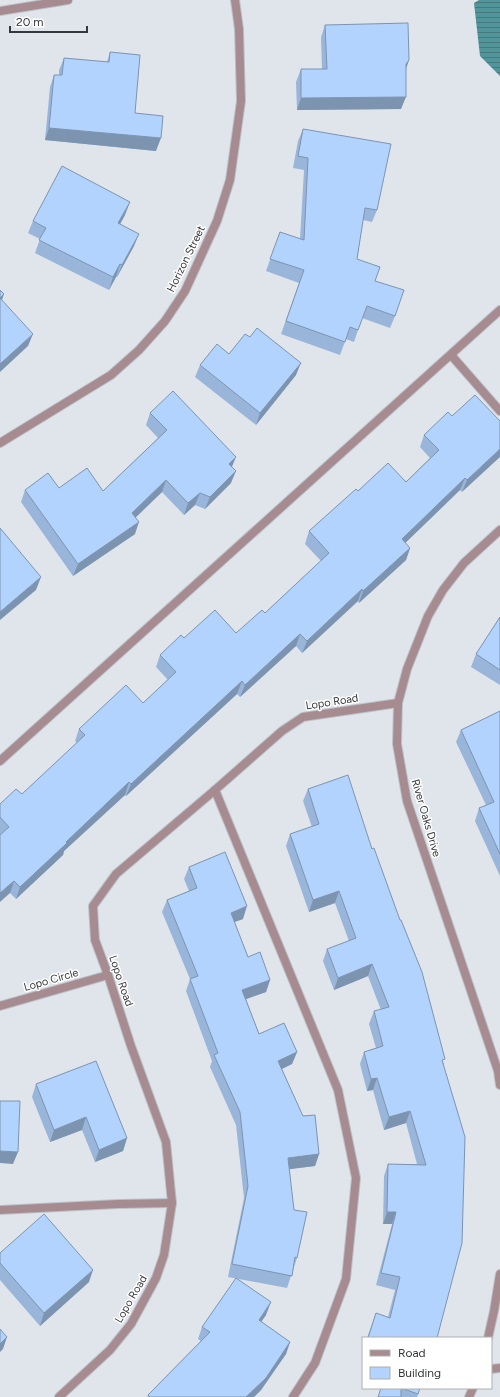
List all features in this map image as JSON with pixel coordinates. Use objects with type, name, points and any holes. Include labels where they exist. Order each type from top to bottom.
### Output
[{"type":"street","points":[[0,10],[68,0]]},
{"type":"street","name":"Horizon Street","points":[[0,443],[111,374],[139,350],[165,321],[184,291],[217,221],[230,180],[241,100],[239,29],[235,0]]},
{"type":"street","points":[[0,761],[500,310]]},
{"type":"street","points":[[450,356],[500,411]]},
{"type":"street","name":"River Oaks Drive","points":[[500,530],[464,564],[443,590],[428,616],[407,669],[398,703],[397,744],[407,801],[498,1071],[500,1085]]},
{"type":"street","name":"Lopo Road","points":[[59,1397],[110,1350],[131,1324],[156,1278],[162,1261],[169,1228],[172,1203],[166,1142],[95,940],[93,906],[116,874],[282,731],[303,717],[398,703]]},
{"type":"street","points":[[215,790],[338,1090],[356,1178],[346,1279],[315,1363],[292,1397]]},
{"type":"street","name":"Lopo Circle","points":[[0,1006],[108,975]]},
{"type":"street","points":[[0,1210],[172,1203]]},
{"type":"street","points":[[488,1337],[500,1274]]},
{"type":"water","points":[[479,0],[500,0],[500,76],[480,56],[474,3]]},
{"type":"building","points":[[408,23],[409,60],[406,64],[406,97],[301,98],[301,69],[327,69],[325,25]]},
{"type":"building","points":[[110,52],[140,55],[135,113],[163,116],[161,138],[49,128],[54,75],[62,75],[64,58],[109,62]]},
{"type":"building","points":[[303,129],[391,144],[377,210],[365,208],[357,259],[380,267],[375,281],[404,290],[395,316],[367,306],[358,330],[350,327],[345,342],[286,321],[304,270],[270,259],[280,232],[304,240],[308,158],[298,156]]},
{"type":"building","points":[[62,166],[130,202],[118,223],[139,234],[122,265],[120,264],[113,277],[39,240],[46,228],[33,221]]},
{"type":"building","points":[[0,290],[4,294],[0,298]]},
{"type":"building","points":[[0,298],[33,334],[0,364]]},
{"type":"building","points":[[257,328],[301,363],[260,413],[200,365],[217,344],[229,354],[245,334],[250,337]]},
{"type":"building","points":[[173,391],[236,457],[229,464],[236,471],[210,497],[200,493],[188,503],[166,480],[132,513],[139,522],[78,564],[25,490],[48,473],[59,488],[87,468],[103,491],[167,430],[150,413]]},
{"type":"building","points":[[475,395],[500,421],[500,449],[467,480],[465,478],[402,539],[410,548],[363,591],[362,589],[307,641],[300,634],[245,685],[242,681],[131,784],[129,782],[20,887],[14,881],[0,893],[0,835],[9,827],[0,817],[0,804],[16,789],[22,794],[85,735],[79,729],[126,685],[143,703],[176,672],[160,655],[181,635],[184,638],[215,610],[236,633],[262,610],[265,613],[329,553],[309,531],[356,489],[358,491],[388,463],[406,482],[439,450],[424,435],[448,412],[452,416]]},
{"type":"building","points":[[0,528],[41,577],[0,612]]},
{"type":"building","points":[[500,617],[500,670],[476,654]]},
{"type":"building","points":[[500,711],[500,854],[479,808],[494,802],[461,730]]},
{"type":"building","points":[[348,775],[372,849],[374,848],[400,920],[422,972],[445,1059],[442,1060],[465,1137],[462,1243],[437,1337],[368,1337],[376,1313],[390,1318],[400,1277],[381,1273],[396,1212],[387,1212],[388,1164],[426,1165],[410,1111],[389,1117],[377,1078],[371,1079],[364,1052],[383,1046],[374,1011],[389,1007],[372,964],[338,978],[327,949],[356,938],[339,891],[313,900],[290,834],[319,824],[308,789]]},
{"type":"building","points":[[225,852],[247,906],[231,913],[248,957],[260,952],[270,980],[242,990],[259,1034],[284,1023],[297,1052],[278,1061],[303,1116],[315,1115],[319,1154],[288,1158],[294,1210],[307,1212],[297,1258],[295,1257],[292,1276],[232,1264],[248,1186],[240,1112],[214,1055],[218,1053],[190,979],[198,976],[167,900],[197,888],[189,867]]},
{"type":"building","points":[[96,1061],[127,1138],[99,1150],[86,1117],[54,1130],[36,1084]]},
{"type":"building","points":[[0,1101],[20,1101],[18,1152],[0,1151]]},
{"type":"building","points":[[44,1214],[93,1270],[44,1313],[0,1263],[0,1253]]},
{"type":"building","points":[[236,1278],[271,1302],[259,1320],[290,1342],[266,1378],[246,1397],[150,1397],[148,1395],[210,1332],[202,1327]]},
{"type":"building","points":[[0,1329],[7,1337],[0,1344]]},
{"type":"building","points":[[381,1389],[401,1389],[401,1397],[378,1397]]},
{"type":"building","points":[[404,1389],[420,1389],[418,1394]]}]
